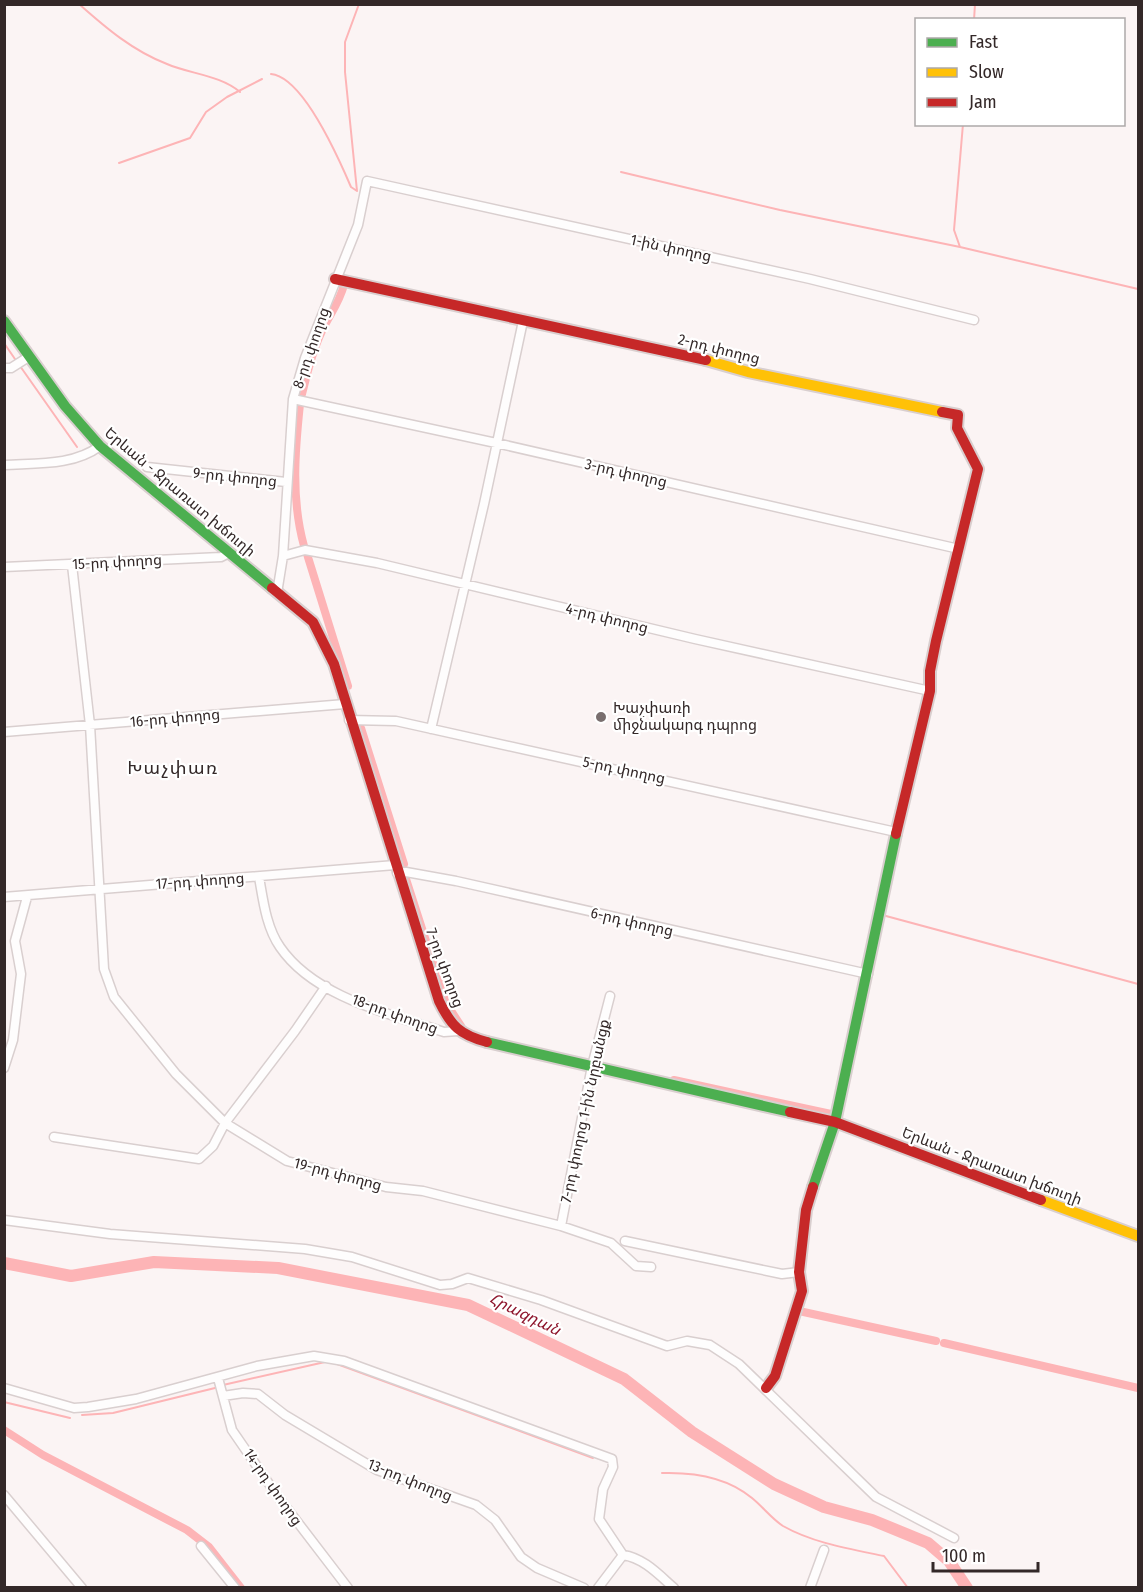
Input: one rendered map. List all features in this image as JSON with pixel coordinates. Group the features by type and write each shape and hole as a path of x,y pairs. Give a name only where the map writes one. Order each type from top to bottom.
{"street":[{"name":"8-րդ փողոց","path":"277,593 283,556 293,399 305,358 358,225 367,181"},
{"name":"1-ին փողոց","path":"367,181 810,279 974,320"},
{"name":"2-րդ փողոց","path":"335,279 958,415 957,428 978,469 959,549"},
{"name":"Երևան - Ջրառատ խճուղի","path":"4,321 65,406 100,446 277,593"},
{"path":"431,729 524,321"},
{"path":"8,368 30,356"},
{"name":"3-րդ փողոց","path":"293,399 959,549"},
{"path":"4,465 73,460 88,455 100,446"},
{"name":"9-րդ փողոց","path":"147,467 286,482"},
{"path":"766,1388 775,1376 802,1291 799,1272 806,1210 835,1122 868,974 896,832 930,691 930,671 936,641 959,549"},
{"name":"4-րդ փողոց","path":"283,556 305,550 328,553 930,691"},
{"name":"15-րդ փողոց","path":"4,567 221,557 230,553"},
{"name":"19-րդ փողոց","path":"72,565 90,724 104,969 114,997 176,1074 225,1122 287,1161 386,1187 423,1191 561,1226 611,1243 636,1266 651,1268"},
{"name":"7-րդ փողոց","path":"277,593 313,622 334,664 349,720 432,986 446,1019 467,1037 835,1122"},
{"name":"16-րդ փողոց","path":"4,732 345,704"},
{"name":"5-րդ փողոց","path":"349,720 396,721 896,832"},
{"name":"17-րդ փողոց","path":"4,897 27,897 99,888 396,869"},
{"name":"6-րդ փողոց","path":"396,869 868,974"},
{"name":"18-րդ փողոց","path":"259,877 266,912 280,947 306,975 359,1004 444,1032 458,1030"},
{"path":"4,1068 13,1040 21,974 15,942 27,897"},
{"path":"54,1137 199,1159 213,1146 225,1122 295,1031 326,986"},
{"name":"7-րդ փողոց 1-ին նրբանցք","path":"561,1226 592,1066 610,996"},
{"name":"Երևան - Ջրառատ խճուղի","path":"835,1122 1138,1236"},
{"path":"4,1220 110,1234 305,1249 352,1257 440,1285 452,1284 468,1278 540,1300 668,1346 687,1341 710,1345 739,1364 766,1388 876,1497 954,1538"},
{"path":"625,1240 782,1274 799,1272"},
{"path":"4,1388 74,1408 136,1399 257,1366 314,1356 344,1361 612,1459 614,1467 603,1490 599,1519 623,1555"},
{"name":"14-րդ փողոց","path":"218,1378 232,1430 276,1494 348,1587"},
{"name":"13-րդ փողոց","path":"223,1396 243,1393 258,1394 285,1415 377,1470 476,1505 495,1520 521,1557 563,1584 584,1587"},
{"path":"4,1495 82,1587"},
{"path":"201,1546 235,1587"},
{"path":"810,1587 824,1550"},
{"path":"598,1587 623,1555"},
{"path":"623,1555 633,1556 674,1587"}],"waterway":[{"path":"79,4 143,53 176,67 223,82 240,92"},
{"path":"357,191 345,72 345,42 359,4"},
{"path":"974,18 975,4"},
{"path":"271,74 283,79 307,104 329,140 351,187 357,191"},
{"path":"119,163 190,138 206,112 227,97 262,79"},
{"path":"960,247 954,230 963,126"},
{"path":"621,172 780,210 960,247 1138,289"},
{"path":"302,394 318,340 344,285"},
{"path":"4,343 17,362"},
{"path":"20,366 77,447"},
{"path":"300,404 296,493 304,546"},
{"path":"307,554 348,686"},
{"path":"361,728 404,864"},
{"path":"406,879 446,1003 461,1026"},
{"path":"886,916 1138,984"},
{"path":"674,1080 831,1114"},
{"path":"942,1168 1111,1231"},
{"name":"Հրազդան","path":"4,1263 71,1276 154,1262 278,1268 468,1305 624,1379 692,1432 774,1484 824,1507 872,1520 928,1543 949,1561 967,1588"},
{"path":"799,1311 936,1341"},
{"path":"944,1343 1138,1388"},
{"path":"223,1385 325,1362"},
{"path":"337,1364 593,1458"},
{"path":"82,1415 113,1413 215,1388"},
{"path":"4,1402 70,1418"},
{"path":"4,1430 43,1455 187,1530 209,1547 241,1588"},
{"path":"662,1473 710,1477 732,1485 756,1501 783,1526 795,1532 832,1545 884,1556 908,1588"},
{"path":"4,1585 7,1588"}],"traffic: fast":[{"path":"4,321 65,406 100,446 272,588"},
{"path":"813,1187 835,1122 896,834"},
{"path":"487,1042 790,1112"}],"traffic: slow":[{"path":"706,360 748,372 942,412"},
{"path":"1041,1200 1138,1236"}],"traffic: jam":[{"path":"335,279 706,360"},
{"path":"896,834 930,691 930,671 936,641 978,469 957,428 958,415 942,412"},
{"path":"272,588 313,622 334,664 439,1001 457,1028 463,1033 487,1042"},
{"path":"790,1112 835,1122 1041,1200"},
{"path":"766,1388 775,1376 802,1291 799,1272 806,1210 813,1187"}],"place":[{"name":"Խաչփառի միջնակարգ դպրոց","path":"601,717"}],"district":[{"name":"Խաչփառ","path":"173,768"}]}
